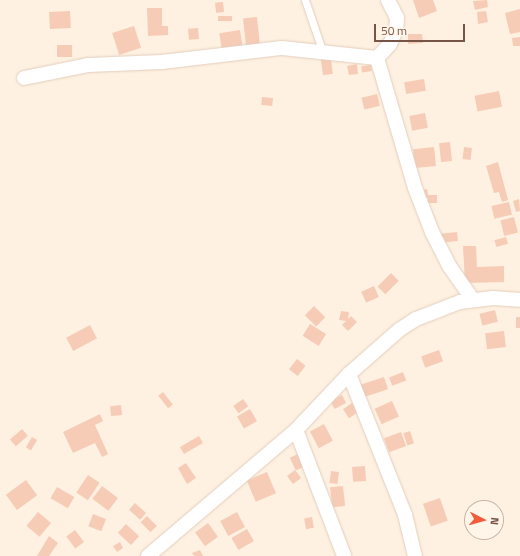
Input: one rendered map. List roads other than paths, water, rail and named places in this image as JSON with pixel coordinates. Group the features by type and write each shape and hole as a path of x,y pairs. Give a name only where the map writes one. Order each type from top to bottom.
{"street":[{"path":"377,58 390,44 396,30 397,18 388,0"},
{"path":"24,78 88,65 162,62 282,48 322,50 377,58"},
{"path":"377,58 415,188 432,232 450,267 472,299"},
{"path":"148,556 296,430 349,374 416,319 472,299 520,300"},
{"path":"349,374 405,515 415,556"},
{"path":"296,430 344,556"}],"lane":[{"path":"305,0 322,50"}]}
